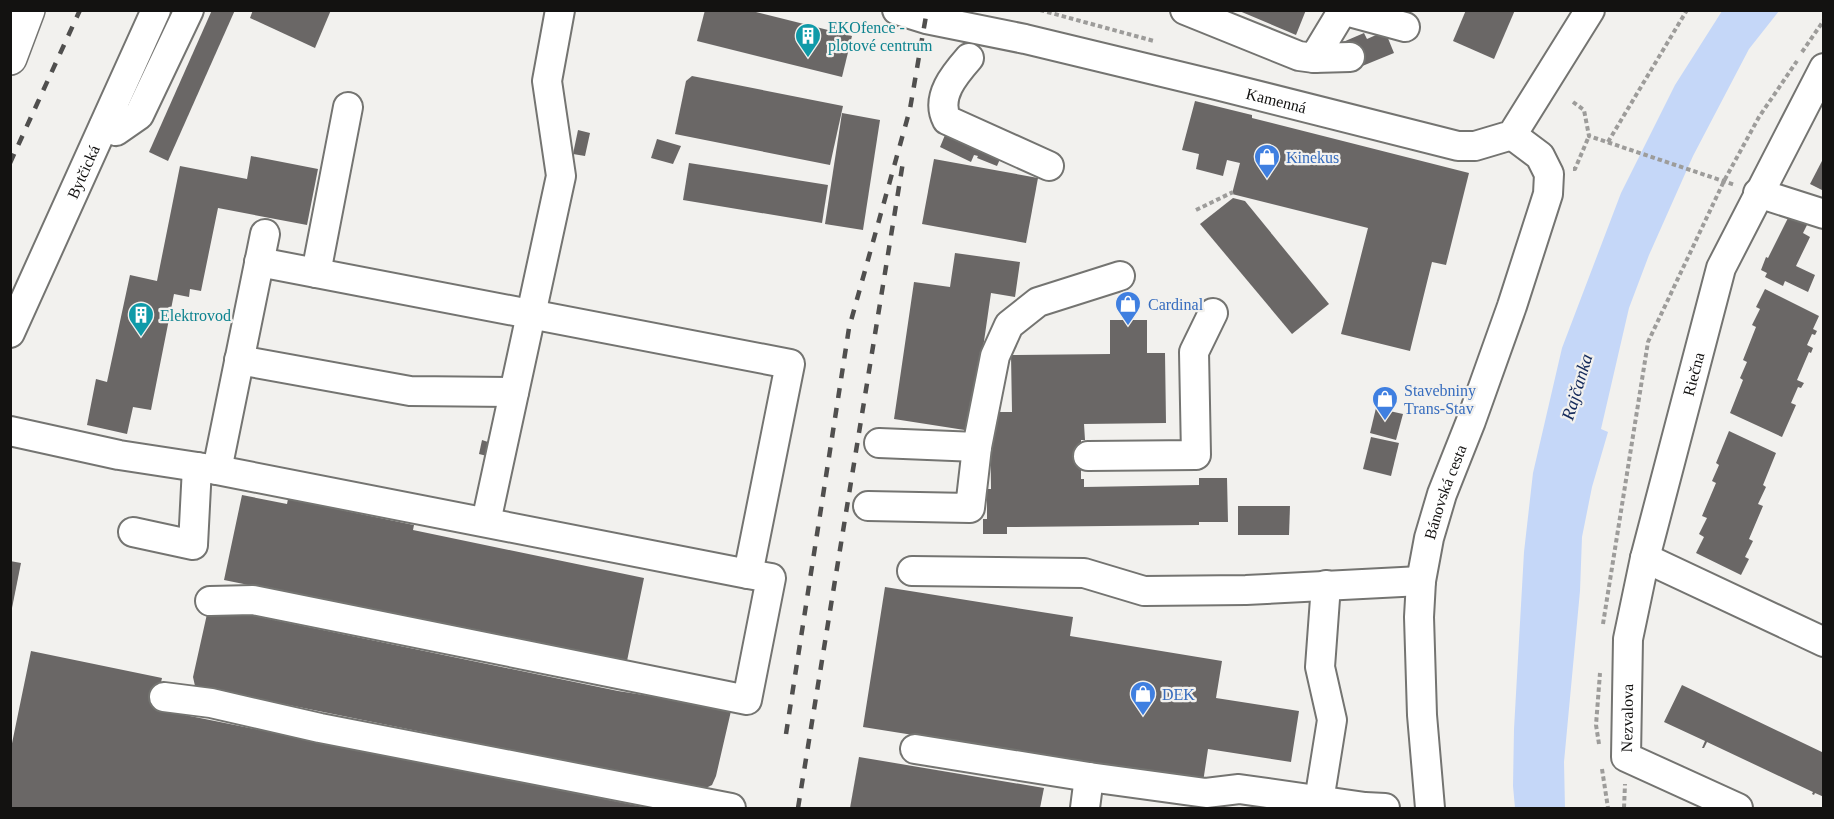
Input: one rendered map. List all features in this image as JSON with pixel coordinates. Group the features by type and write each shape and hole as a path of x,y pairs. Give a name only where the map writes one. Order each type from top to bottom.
{"main road":[{"path":"10,58 28,10"}],"street":[{"name":"Bytčická","path":"10,333 156,10"},
{"path":"104,126 116,131 139,115 189,10"},
{"path":"486,522 561,176 547,81 560,10"},
{"name":"Kamenná","path":"897,10 926,19 984,20 1216,85 1458,147 1475,146 1512,135"},
{"path":"1185,10 1299,56 1350,57"},
{"path":"1512,135 1590,10"},
{"path":"1314,58 1343,11 1406,27"},
{"path":"969,58 954,76 944,99 943,111 947,120 1049,166"},
{"name":"Riečna","path":"1645,558 1721,268 1824,68"},
{"path":"316,273 348,107"},
{"name":"Bánovská cesta","path":"1430,808 1422,715 1419,617 1421,582 1429,538 1442,494 1475,411 1548,194 1549,174 1540,156 1512,135"},
{"path":"1758,193 1824,214"},
{"path":"133,532 193,545 207,468 239,360 265,234"},
{"path":"259,262 790,364 748,574"},
{"path":"868,506 970,508 977,447 995,356 1009,325 1038,302 1120,276"},
{"path":"1088,456 1196,455 1194,352 1213,313"},
{"path":"239,360 410,391 514,392"},
{"path":"10,431 119,455 207,468 771,578 747,700 253,600 210,600"},
{"path":"879,443 977,447"},
{"path":"1645,558 1824,642"},
{"name":"Nezvalova","path":"1645,558 1628,639 1626,757 1738,808"},
{"path":"912,571 1084,573 1144,591 1246,590 1421,582"},
{"path":"1319,801 1332,720 1320,667 1326,585"},
{"path":"164,698 211,703 320,728 731,808"},
{"path":"915,749 1206,793 1239,789 1385,808"},
{"path":"1085,808 1089,777"}],"path":[{"path":"1608,142 1687,10"},
{"path":"1589,136 1724,182 1759,117 1824,20"},
{"path":"1573,102 1584,110 1589,136 1575,169"},
{"path":"1196,210 1233,192"}],"water":[{"name":"Rajčanka","path":"1722,11 1779,11 1749,49 1693,156 1649,255 1629,308 1601,429 1608,432 1592,487 1582,537 1580,591 1564,762 1565,808 1515,808 1514,729 1524,552 1533,473 1562,348 1621,193 1675,85"}],"building":[{"path":"212,10 235,10 168,161 149,152"},
{"path":"253,10 331,10 315,48 250,18"},
{"name":"EKOfence - plotové centrum","path":"705,10 748,10 852,36 842,77 697,41"},
{"path":"1237,10 1306,10 1296,35"},
{"path":"1466,10 1515,10 1494,59 1453,41"},
{"path":"1385,31 1394,53 1355,69 1343,42 1364,33 1367,39"},
{"path":"692,76 843,106 830,165 675,134 686,81"},
{"path":"1195,101 1252,115 1252,118 1469,173 1446,265 1432,262 1410,351 1341,334 1368,228 1232,194 1240,163 1227,160 1223,176 1196,169 1199,154 1182,150"},
{"path":"842,113 880,120 863,230 825,224"},
{"path":"972,120 1000,159 997,166 974,155 971,162 940,147 945,135 962,143"},
{"path":"578,130 590,133 585,156 573,154"},
{"path":"657,139 681,146 673,164 651,158"},
{"name":"Elektrovod","path":"251,156 318,169 307,225 218,208 201,291 190,289 189,297 174,294 151,410 133,407 127,434 87,425 96,379 107,382 130,275 157,281 180,166 247,179"},
{"path":"1824,157 1824,191 1810,184"},
{"path":"934,159 1038,178 1026,243 922,224"},
{"path":"689,163 828,185 822,223 683,200"},
{"path":"1233,198 1245,201 1329,304 1292,334 1200,224"},
{"path":"1794,206 1812,215 1803,233 1810,237 1796,266 1815,275 1808,292 1785,281 1783,286 1765,277 1767,273 1761,270"},
{"path":"955,253 1020,262 1015,297 991,293 971,431 894,419 914,282 950,287"},
{"path":"1765,289 1819,316 1813,329 1817,331 1815,335 1812,334 1807,345 1813,348 1797,380 1804,383 1801,388 1798,387 1791,403 1796,405 1782,437 1730,413 1743,380 1740,378 1747,362 1743,360 1756,327 1752,325 1760,309 1756,307"},
{"path":"1110,320 1147,320 1147,353 1165,353 1166,423 1084,424 1085,440 1081,440 1081,479 1084,479 1084,487 1199,485 1199,478 1227,478 1228,522 1199,522 1199,525 1007,527 1007,534 983,534 983,519 987,519 987,489 991,489 990,412 1012,412 1011,355 1110,354"},
{"path":"1376,408 1403,414 1396,440 1370,433"},
{"path":"1729,431 1776,453 1763,485 1766,487 1758,504 1763,506 1749,539 1753,541 1745,557 1749,559 1741,575 1696,553 1704,537 1699,534 1707,518 1702,516 1716,483 1712,481 1719,465 1716,463"},
{"path":"1371,437 1399,443 1391,476 1363,469"},
{"path":"482,440 491,443 487,456 479,454"},
{"path":"242,495 287,504 288,499 414,525 413,530 644,578 627,661 224,580"},
{"path":"1238,506 1290,506 1289,535 1238,535"},
{"path":"10,561 21,563 12,608 10,608"},
{"path":"885,587 1073,617 1070,636 1222,661 1216,698 1299,711 1291,762 1208,749 1202,789 1051,757 863,727"},
{"path":"211,607 618,691 731,711 716,776 712,785 704,789 195,686 193,677 207,614"},
{"path":"31,651 162,678 155,709 649,808 10,808 10,753"},
{"path":"1682,685 1824,753 1824,797 1815,793 1814,795 1813,792 1707,742 1702,748 1705,741 1664,722"},
{"path":"859,757 1044,788 1040,808 850,808"}],"railway":[{"path":"10,163 80,10"},
{"path":"786,734 849,328 910,109 927,10"},
{"path":"798,808 903,162"}],"place":[{"name":"EKOfence - plotové centrum","path":"808,59"},
{"name":"Kinekus","path":"1267,180"},
{"name":"Cardinal","path":"1128,327"},
{"name":"Elektrovod","path":"141,338"},
{"name":"Stavebniny Trans-Stav","path":"1385,422"},
{"name":"DEK","path":"1143,717"}]}
